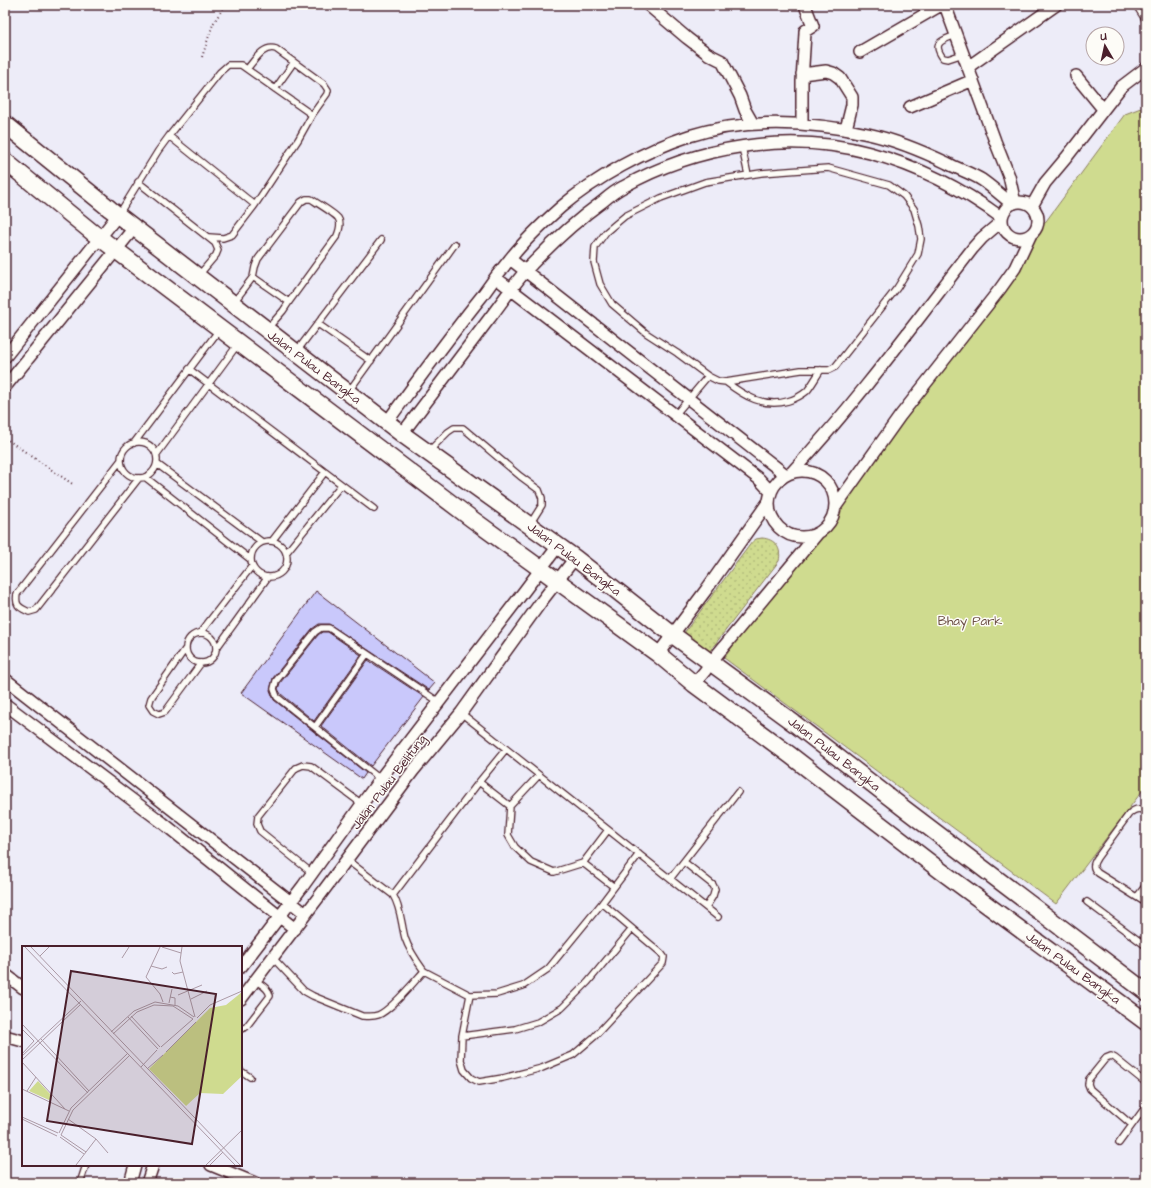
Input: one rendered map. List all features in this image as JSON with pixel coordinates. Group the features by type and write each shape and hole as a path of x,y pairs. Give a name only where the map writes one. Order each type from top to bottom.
{"main road":[{"name":"Jalan Pulau Bangka","path":"5,124 134,228 348,393 402,434 575,558 673,635 802,728 906,810 957,847 1146,992"},
{"name":"Jalan Pulau Bangka","path":"5,161 100,238 466,514 658,654 694,684 941,871 1146,1022"}],"street":[{"path":"648,5 693,43 708,54 722,61 740,96 744,110 753,124"},
{"path":"860,52 941,5"},
{"path":"945,5 1009,176 1013,203"},
{"path":"968,67 1056,5"},
{"path":"802,124 802,74 805,31 813,26 806,8"},
{"path":"1032,206 1045,183 1121,87 1146,68"},
{"path":"802,74 826,71 833,73 840,78 852,97 852,105 846,129"},
{"path":"1076,76 1103,109"},
{"path":"910,107 973,80"},
{"path":"387,422 463,319 510,259 538,228 562,206 591,185 622,166 653,150 689,136 727,127 753,124 802,124 846,129 897,142 931,156 980,179 1013,203"},
{"path":"402,434 525,272 563,234 595,207 622,188 657,171 715,151 750,145 789,143 832,146 869,153 902,164 944,182 980,202 1002,220 1006,231 1011,236 1022,238 1031,234"},
{"path":"658,654 770,497 776,483 807,455 864,387 973,248 1002,220 1006,208 1013,203 1022,202 1032,206 1038,218 1036,229 1031,234 1015,268 900,416 836,506 832,519 694,684"},
{"path":"5,357 118,215"},
{"path":"5,386 134,228"},
{"path":"510,259 688,399 788,473 804,470 823,477 834,493 836,506"},
{"path":"496,278 759,479 770,497 769,508 773,520 777,526 787,534 800,537 819,533"},
{"name":"Jalan Pulau Belitung","path":"242,965 291,902 380,779 440,703 558,546"},
{"name":"Jalan Pulau Belitung","path":"242,998 413,771 461,713 575,558"},
{"path":"5,679 306,914"},
{"path":"5,704 163,823 295,929"},
{"path":"5,974 22,987"},
{"path":"5,1036 21,1037"},
{"path":"130,1183 135,1166"},
{"path":"147,1183 153,1166"},
{"path":"213,1166 255,1183"}],"lane":[{"path":"1136,5 1146,21"},
{"path":"956,35 940,41 938,44 938,49 944,58 948,59 963,54"},
{"path":"208,236 223,238 232,235 255,205 298,140 312,115 327,94 328,90 324,84 276,48 269,47 263,50 247,69"},
{"path":"275,89 294,62"},
{"path":"118,215 169,136 220,72 228,66 234,64 241,65 312,115"},
{"path":"169,136 255,205"},
{"path":"742,147 748,175"},
{"path":"828,168 889,185 904,196 914,209 921,239 918,254 897,288 835,368 829,370 801,370 726,382 718,381 708,376 677,353 646,333 612,304 600,284 594,262 595,247 606,232 624,216 661,198 705,182 748,175 828,168"},
{"path":"138,182 215,242 218,250 216,255 197,277"},
{"path":"232,304 253,277 258,259 302,202 306,199 311,199 338,217 340,222 337,236 283,311 266,330"},
{"path":"296,353 381,240"},
{"path":"348,393 455,244"},
{"path":"253,277 289,302"},
{"path":"318,324 371,361"},
{"path":"134,443 220,328"},
{"path":"157,454 239,342"},
{"path":"190,369 374,510"},
{"path":"726,382 741,394 756,401 781,403 797,398 807,390 821,370"},
{"path":"675,415 708,376"},
{"path":"427,452 448,432 454,428 463,428 538,490 542,498 542,505 530,526"},
{"path":"138,442 148,444 157,454 156,468 145,477 139,478 132,476 126,472 122,466 122,453 126,447 134,443 138,442"},
{"path":"121,460 17,594 16,601 19,607 29,612 36,610 139,478"},
{"path":"157,464 262,542"},
{"path":"272,541 324,472"},
{"path":"145,477 250,559"},
{"path":"286,553 341,485"},
{"path":"262,542 277,542 283,547 286,553 287,560 285,567 281,573 275,576 261,576 255,572 252,566 250,559 252,552 256,546 262,542"},
{"path":"200,633 252,566"},
{"path":"216,649 268,577"},
{"path":"380,779 277,697 274,689 276,681 315,632 321,628 329,628 440,703"},
{"path":"186,648 190,658 195,662 201,663 212,659 215,654 216,643 208,634 200,633 191,637 186,648 151,698 149,705 153,711 159,714 165,712 201,663"},
{"path":"315,728 367,654"},
{"path":"461,713 718,917"},
{"path":"393,895 478,782 506,748"},
{"path":"312,873 260,831 257,824 258,816 296,768 303,765 311,766 362,804"},
{"path":"538,775 510,806 508,835 515,847 531,862 554,872 583,864 608,830"},
{"path":"478,782 510,806"},
{"path":"670,879 738,792"},
{"path":"1146,812 1142,809 1133,810 1093,864 1094,869 1098,873 1146,903"},
{"path":"346,860 393,895 397,902 405,937 411,953 424,971 470,995 497,994 523,986 548,969 602,903 639,854"},
{"path":"684,862 713,885 715,889 714,896 706,907"},
{"path":"583,864 614,887"},
{"path":"1137,897 1146,885"},
{"path":"1087,902 1146,946"},
{"path":"470,995 462,1036 461,1060 464,1070 471,1078 479,1082 503,1078 542,1068 573,1055 594,1037 663,963 664,957 661,952 602,903"},
{"path":"462,1036 515,1029 538,1022 562,1008 588,982 632,929"},
{"path":"273,958 304,991 362,1016 371,1017 379,1015 388,1009 424,971"},
{"path":"242,1029 246,1027 270,996 270,992 255,980"},
{"path":"1132,1125 1090,1089 1088,1084 1089,1079 1106,1058 1111,1056 1146,1083"},
{"path":"242,1072 250,1077"},
{"path":"1119,1143 1146,1106"},
{"path":"80,1183 86,1166"}],"path":[{"path":"202,58 213,24 226,5"},
{"path":"5,438 74,485"}],"green space":[{"name":"Bhay Park","path":"1146,106 1146,786 1056,904 724,658 1125,114"},
{"path":"762,538 774,542 778,548 780,556 779,561 709,652 684,633 752,542 756,539"}],"building":[{"path":"316,591 435,683 429,690 329,624 319,624 312,629 273,678 270,690 274,700 366,773 362,779 241,693"},
{"path":"322,632 328,632 361,655 314,721 281,694 278,689 280,683"},
{"path":"368,660 424,697 371,766 321,726"}]}
